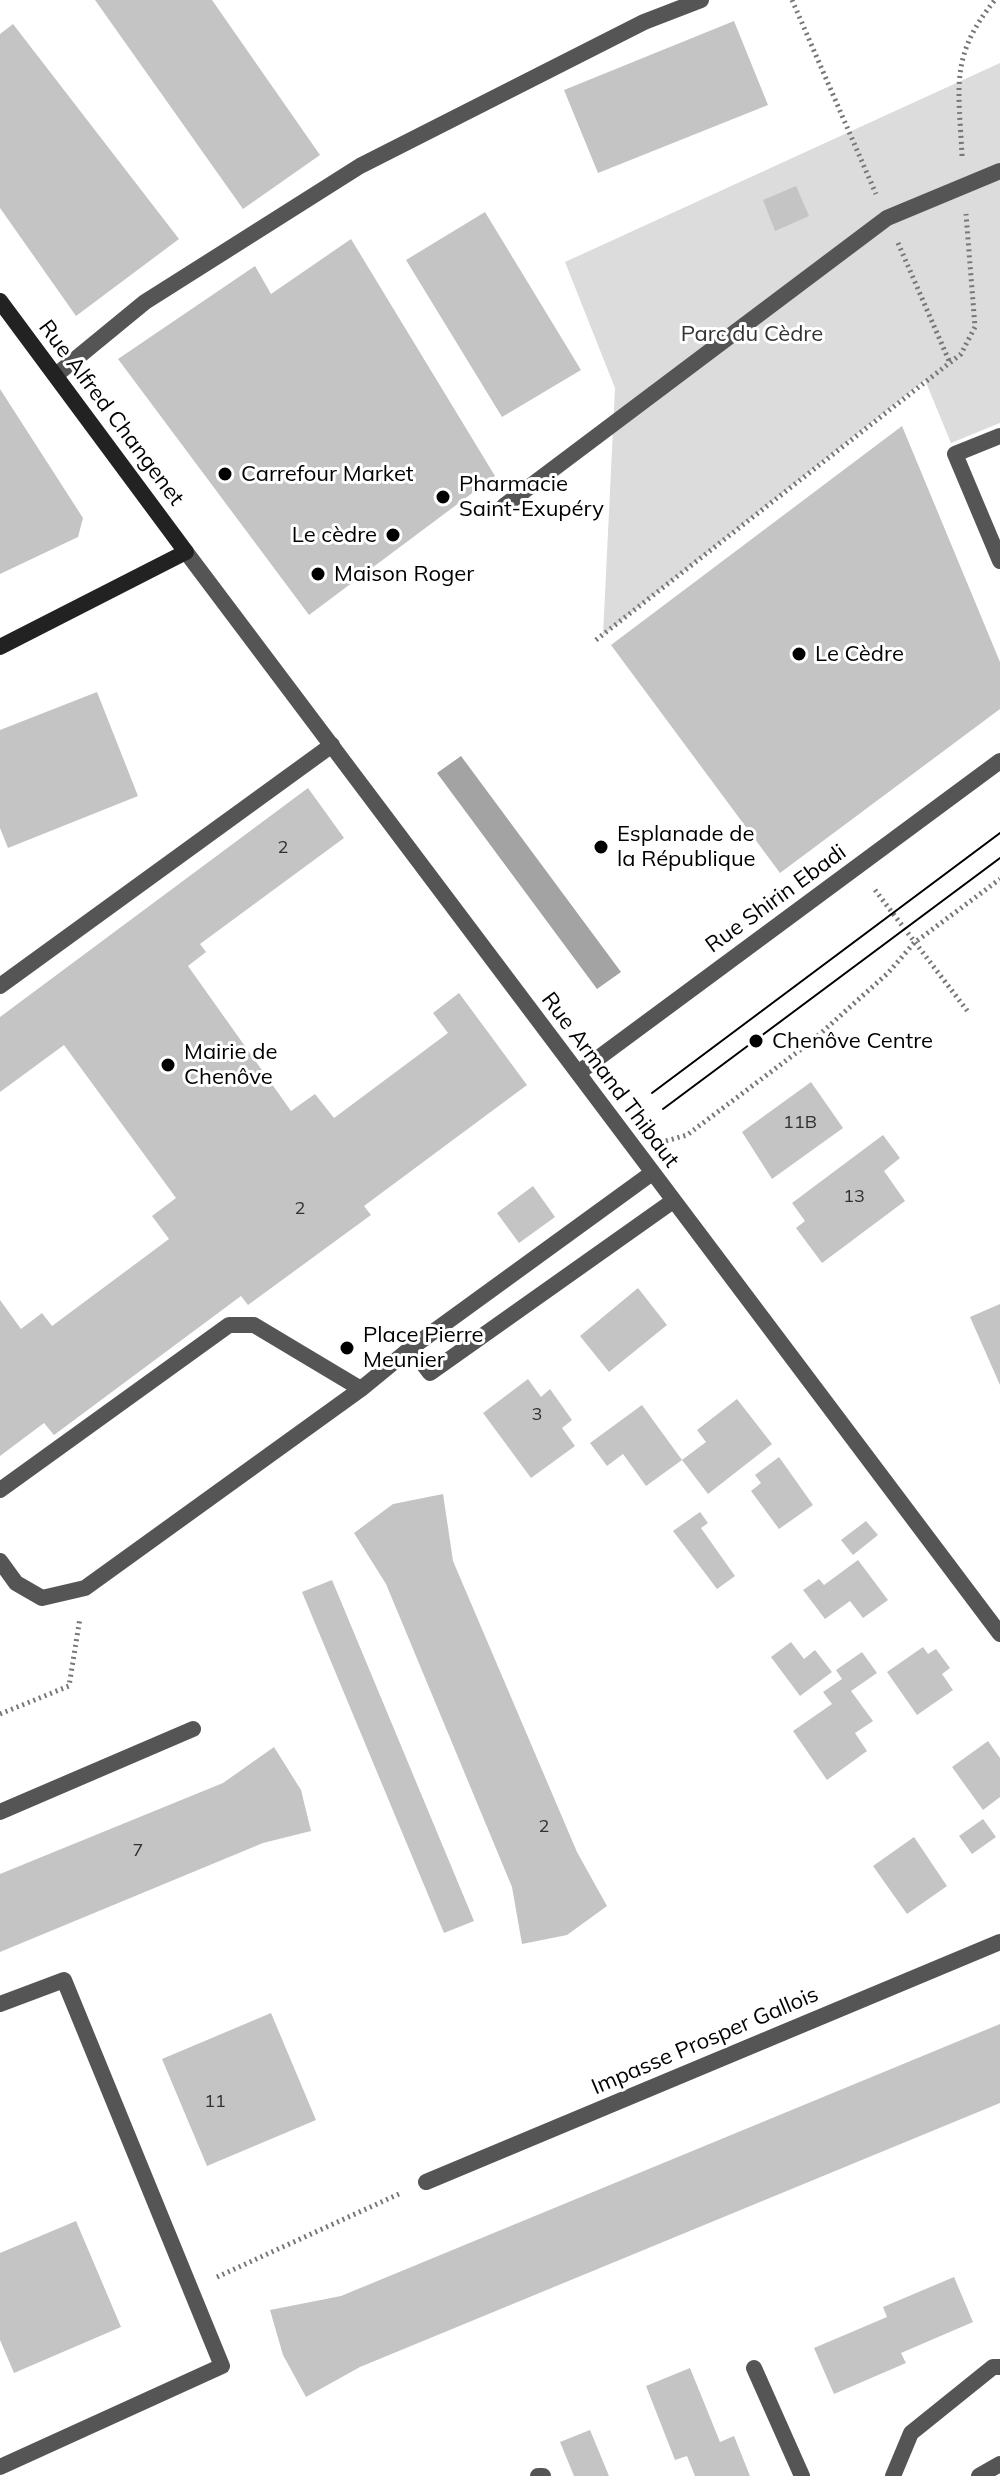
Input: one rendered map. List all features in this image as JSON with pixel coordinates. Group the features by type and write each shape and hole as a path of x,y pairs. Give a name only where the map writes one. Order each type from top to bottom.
{"street":[{"path":"56,375 145,302 360,166 644,22 701,0"},
{"path":"504,506 887,218 1000,171"},
{"name":"Rue Alfred Changenet","path":"0,301 186,552"},
{"path":"1000,436 955,454 1000,561"},
{"path":"0,647 186,552"},
{"name":"Rue Armand Thibaut","path":"186,552 1000,1634"},
{"path":"0,986 332,745"},
{"name":"Rue Shirin Ebadi","path":"578,1073 1000,761"},
{"path":"0,1561 16,1583 42,1598 85,1588 361,1389 411,1348 652,1173"},
{"path":"411,1348 430,1373 673,1201"},
{"path":"0,1490 229,1325 254,1325 361,1389"},
{"path":"0,1812 193,1729"},
{"name":"Impasse Prosper Gallois","path":"426,2182 1000,1942"},
{"path":"0,2004 64,1980 222,2366 0,2467"},
{"path":"893,2476 911,2433 993,2367 1000,2367"},
{"path":"754,2368 802,2476"},
{"path":"979,2476 1000,2464"}],"path":[{"path":"792,0 950,363"},
{"path":"596,640 942,370"},
{"path":"858,866 969,1013"},
{"path":"635,1149 687,1135 812,1041 888,973 914,943 1000,879"},
{"path":"0,1714 69,1686 85,1588"},
{"path":"191,2289 426,2182"}],"green space":[{"name":"Parc du Cèdre","path":"1000,63 1000,423 951,443 925,380 603,635 615,388 565,262"}],"shaded area":[{"path":"461,756 621,972 597,989 437,773"}],"building":[{"path":"95,0 212,0 320,155 243,209"},
{"path":"734,21 768,105 598,173 564,90"},
{"path":"13,24 179,239 76,316 0,208 0,34"},
{"path":"796,186 809,216 775,231 763,200"},
{"path":"485,212 581,370 502,417 406,260"},
{"path":"351,239 495,476 309,615 118,359 255,266 271,294"},
{"path":"0,389 83,518 78,537 0,574"},
{"name":"Le Cèdre","path":"902,426 1000,662 1000,709 780,873 611,645"},
{"path":"97,692 138,796 8,848 0,828 0,730"},
{"name":"Mairie de Chenôve","path":"308,788 344,838 200,944 206,952 188,966 291,1111 315,1094 334,1118 448,1033 433,1013 459,993 527,1085 364,1206 371,1215 248,1305 241,1296 54,1435 44,1423 0,1456 0,1300 21,1329 42,1313 52,1326 169,1239 152,1216 176,1198 64,1045 0,1092 0,1017"},
{"path":"811,1082 843,1128 772,1179 742,1132"},
{"path":"883,1135 900,1158 884,1171 905,1201 822,1263 796,1228 805,1221 792,1203"},
{"path":"533,1186 555,1217 519,1243 497,1213"},
{"path":"638,1288 667,1325 609,1372 580,1336"},
{"path":"1000,1304 1000,1385 970,1317"},
{"path":"528,1379 541,1397 550,1389 572,1420 562,1428 575,1446 531,1478 483,1413"},
{"path":"737,1399 772,1444 708,1494 682,1460 706,1442 697,1430"},
{"path":"642,1405 682,1460 646,1486 623,1454 607,1466 590,1443"},
{"path":"779,1457 813,1505 779,1529 751,1491 761,1483 755,1475"},
{"path":"443,1494 453,1561 577,1852 607,1906 567,1935 522,1944 512,1887 386,1584 354,1533 393,1504"},
{"path":"700,1512 708,1523 701,1528 735,1576 717,1589 673,1531"},
{"path":"866,1521 878,1535 853,1555 841,1540"},
{"path":"858,1560 888,1600 863,1618 850,1601 825,1619 803,1590 819,1579 824,1585"},
{"path":"332,1580 474,1921 444,1933 302,1592"},
{"path":"791,1642 804,1659 815,1650 832,1672 800,1696 771,1657"},
{"path":"923,1647 928,1654 936,1649 950,1668 942,1674 953,1690 917,1715 887,1672"},
{"path":"862,1652 877,1673 851,1691 873,1721 855,1733 867,1751 827,1780 793,1731 832,1704 823,1692 842,1679 836,1670"},
{"path":"988,1741 1000,1758 1000,1797 983,1810 952,1767"},
{"path":"274,1747 301,1790 311,1831 263,1843 0,1952 0,1874 223,1783"},
{"path":"983,1819 996,1837 972,1854 959,1836"},
{"path":"914,1837 947,1886 907,1914 873,1866"},
{"path":"271,2013 316,2120 207,2166 162,2059"},
{"path":"1000,2024 1000,2103 360,2367 306,2397 283,2355 270,2310 341,2296"},
{"path":"76,2221 121,2327 14,2373 0,2340 0,2253"},
{"path":"954,2277 973,2322 901,2353 906,2363 834,2394 814,2348 887,2317 883,2307"},
{"path":"690,2368 720,2442 734,2436 750,2476 695,2476 687,2456 675,2460 646,2386"},
{"path":"590,2430 609,2476 574,2476 560,2442"}],"tram line":[{"path":"652,1093 1000,833"},
{"path":"663,1109 1000,858"}],"place":[{"name":"Carrefour Market","path":"225,474"},
{"name":"Pharmacie Saint-Exupéry","path":"443,497"},
{"name":"Le cèdre","path":"393,535"},
{"name":"Maison Roger","path":"318,574"},
{"name":"Le Cèdre","path":"799,654"},
{"name":"Esplanade de la République","path":"601,847"},
{"name":"Chenôve Centre","path":"756,1041"},
{"name":"Mairie de Chenôve","path":"168,1065"},
{"name":"Place Pierre Meunier","path":"347,1348"}]}
